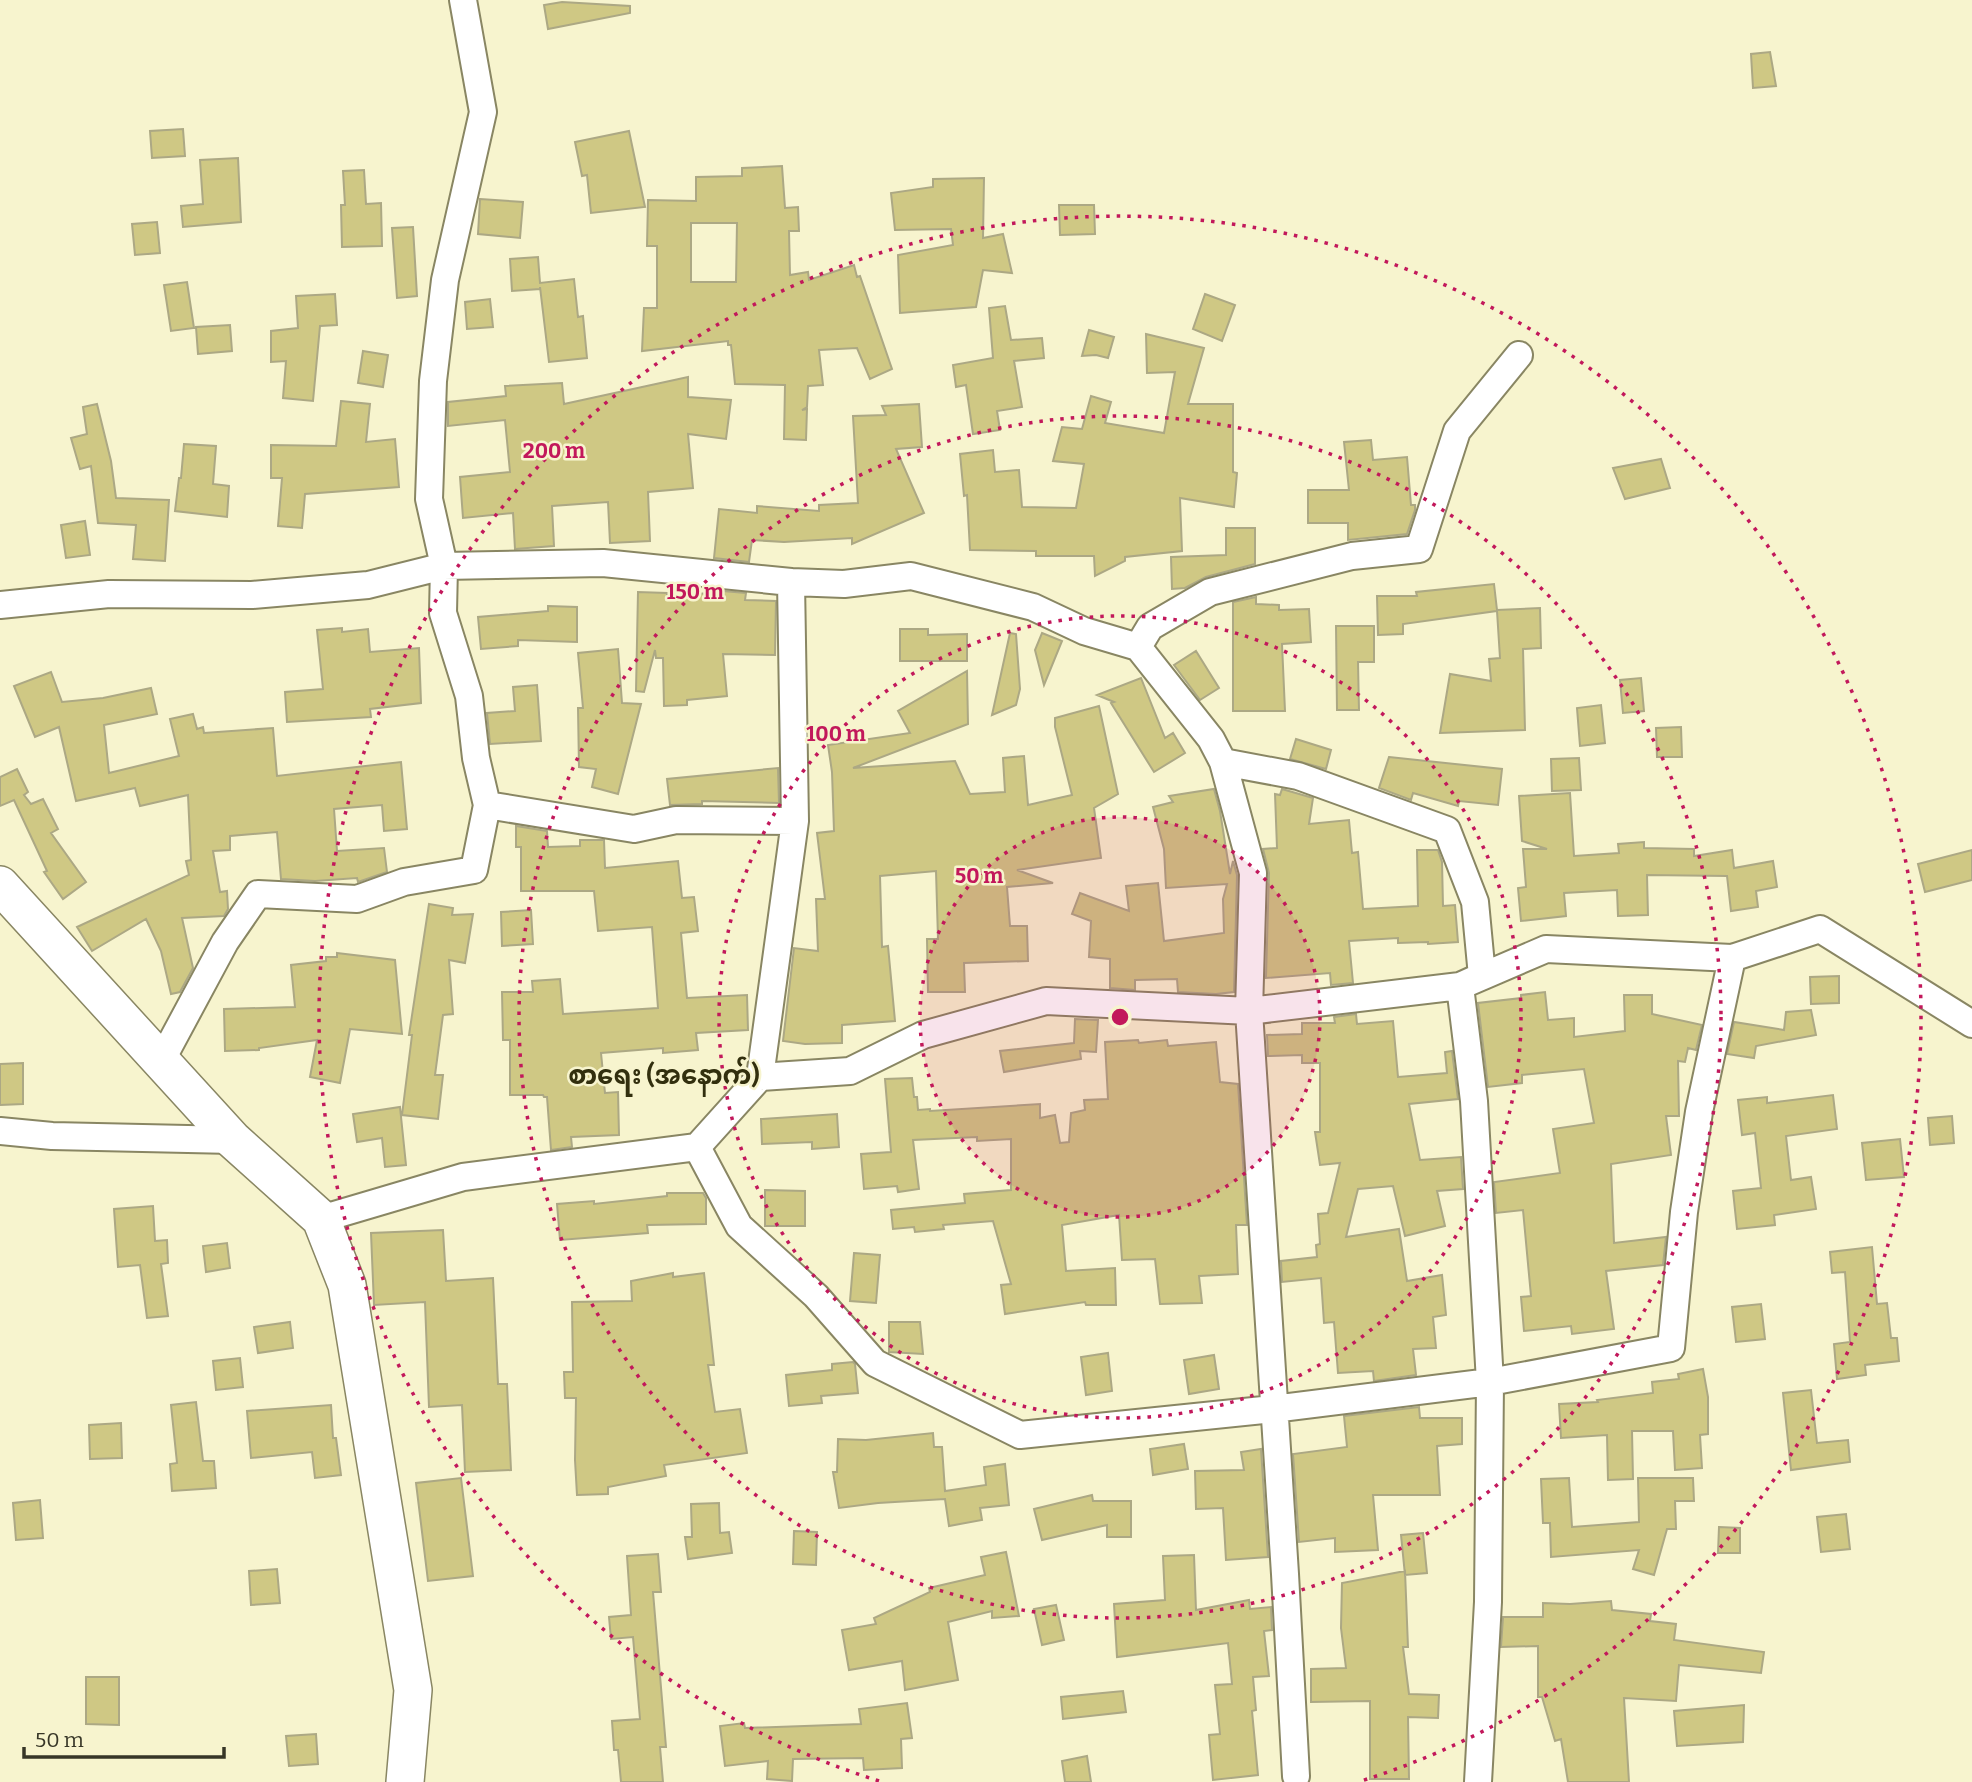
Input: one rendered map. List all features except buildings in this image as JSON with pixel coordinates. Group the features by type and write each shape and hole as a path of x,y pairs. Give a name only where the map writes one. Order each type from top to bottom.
{"street":[{"path":"160,1063 225,942 258,894 357,899 404,882 474,870 487,805 476,758 469,696 443,613 444,566 429,499 433,381 445,280 483,112 463,0"},
{"path":"1138,647 1150,627 1210,592 1352,556 1419,549 1457,432 1519,355"},
{"path":"0,605 109,594 252,595 368,585 444,566 603,563 791,582 844,584 911,576 1033,607 1084,631 1138,647 1211,738 1223,762 1253,873 1249,1012 1296,1776"},
{"path":"321,1219 463,1177 697,1147 760,1077 795,821 791,582"},
{"path":"1223,762 1298,776 1447,830 1475,902 1482,976 1460,986"},
{"path":"487,805 634,829 676,821 795,821"},
{"path":"0,885 233,1140 321,1219 347,1285 411,1676 413,1690 405,1782"},
{"path":"760,1077 850,1070 923,1035 1046,1001 1249,1012 1460,986 1546,949 1732,958 1820,929 1972,1024"},
{"path":"697,1147 739,1226 816,1296 875,1363 1020,1435 1273,1409 1490,1382 1671,1348 1684,1212 1699,1111 1732,958"},
{"path":"1460,986 1474,1101 1490,1382 1488,1602 1478,1782"},
{"path":"0,1131 52,1136 233,1140"}],"district":[{"name":"စာရေး (အနောက်)","path":"664,1075"}]}
